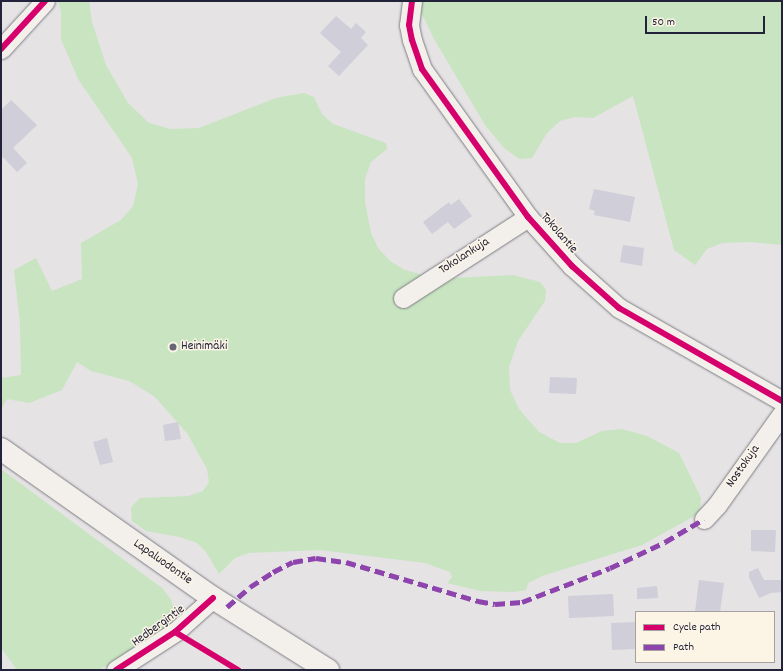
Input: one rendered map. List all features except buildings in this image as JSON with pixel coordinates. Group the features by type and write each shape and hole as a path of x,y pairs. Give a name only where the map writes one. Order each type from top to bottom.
{"main road":[{"name":"Lapaluodontie","path":"1,449 213,598 328,670"}],"street":[{"path":"1,49 45,1"},
{"name":"Tokolantie","path":"412,1 409,26 422,69 528,216 572,266 619,308 782,401"},
{"name":"Tokolankuja","path":"403,298 528,216"},
{"name":"Nostokuja","path":"704,519 717,505 782,414"},
{"name":"Hedbergintie","path":"116,670 175,632 213,598"}],"green space":[{"path":"58,1 89,1 92,22 106,65 128,103 149,123 170,129 199,128 276,98 304,93 314,97 322,114 333,124 386,143 387,149 371,162 365,179 365,202 371,233 378,248 390,261 405,270 426,276 395,296 395,306 403,307 449,278 513,275 540,282 546,290 545,301 518,341 509,367 510,390 519,409 539,432 560,443 576,443 602,431 622,429 647,436 679,453 701,498 700,513 642,545 542,576 528,583 526,590 514,592 481,591 447,583 452,577 450,572 425,563 320,550 249,553 235,558 219,574 206,552 197,543 180,537 146,531 132,521 131,507 140,498 188,496 203,491 209,482 207,469 187,433 154,396 129,381 91,371 77,362 62,390 29,403 7,399 1,410 1,378 21,375 20,324 14,270 36,258 52,291 82,279 81,243 121,220 133,206 138,184 132,158 78,79 61,39 61,12"},
{"path":"420,1 782,1 782,245 750,242 722,243 707,249 695,265 674,250 633,96 593,118 575,117 560,121 547,133 532,158 519,159 504,148 485,125 434,39 419,8"},
{"path":"1,469 162,588 170,598 177,617 150,645 98,670 17,670 1,648"}],"marked path":[{"path":"227,607 250,587 273,572 293,562 316,558 346,562 478,601 495,604 522,602 610,568 665,542 704,519"}],"cycle path":[{"path":"1,49 45,1"},
{"path":"412,1 409,25 412,40 422,69 528,217 572,266 619,308 782,401"},
{"path":"116,670 175,632 213,598"},
{"path":"175,632 238,670"}],"place":[{"name":"Heinimäki","path":"173,347"}]}
